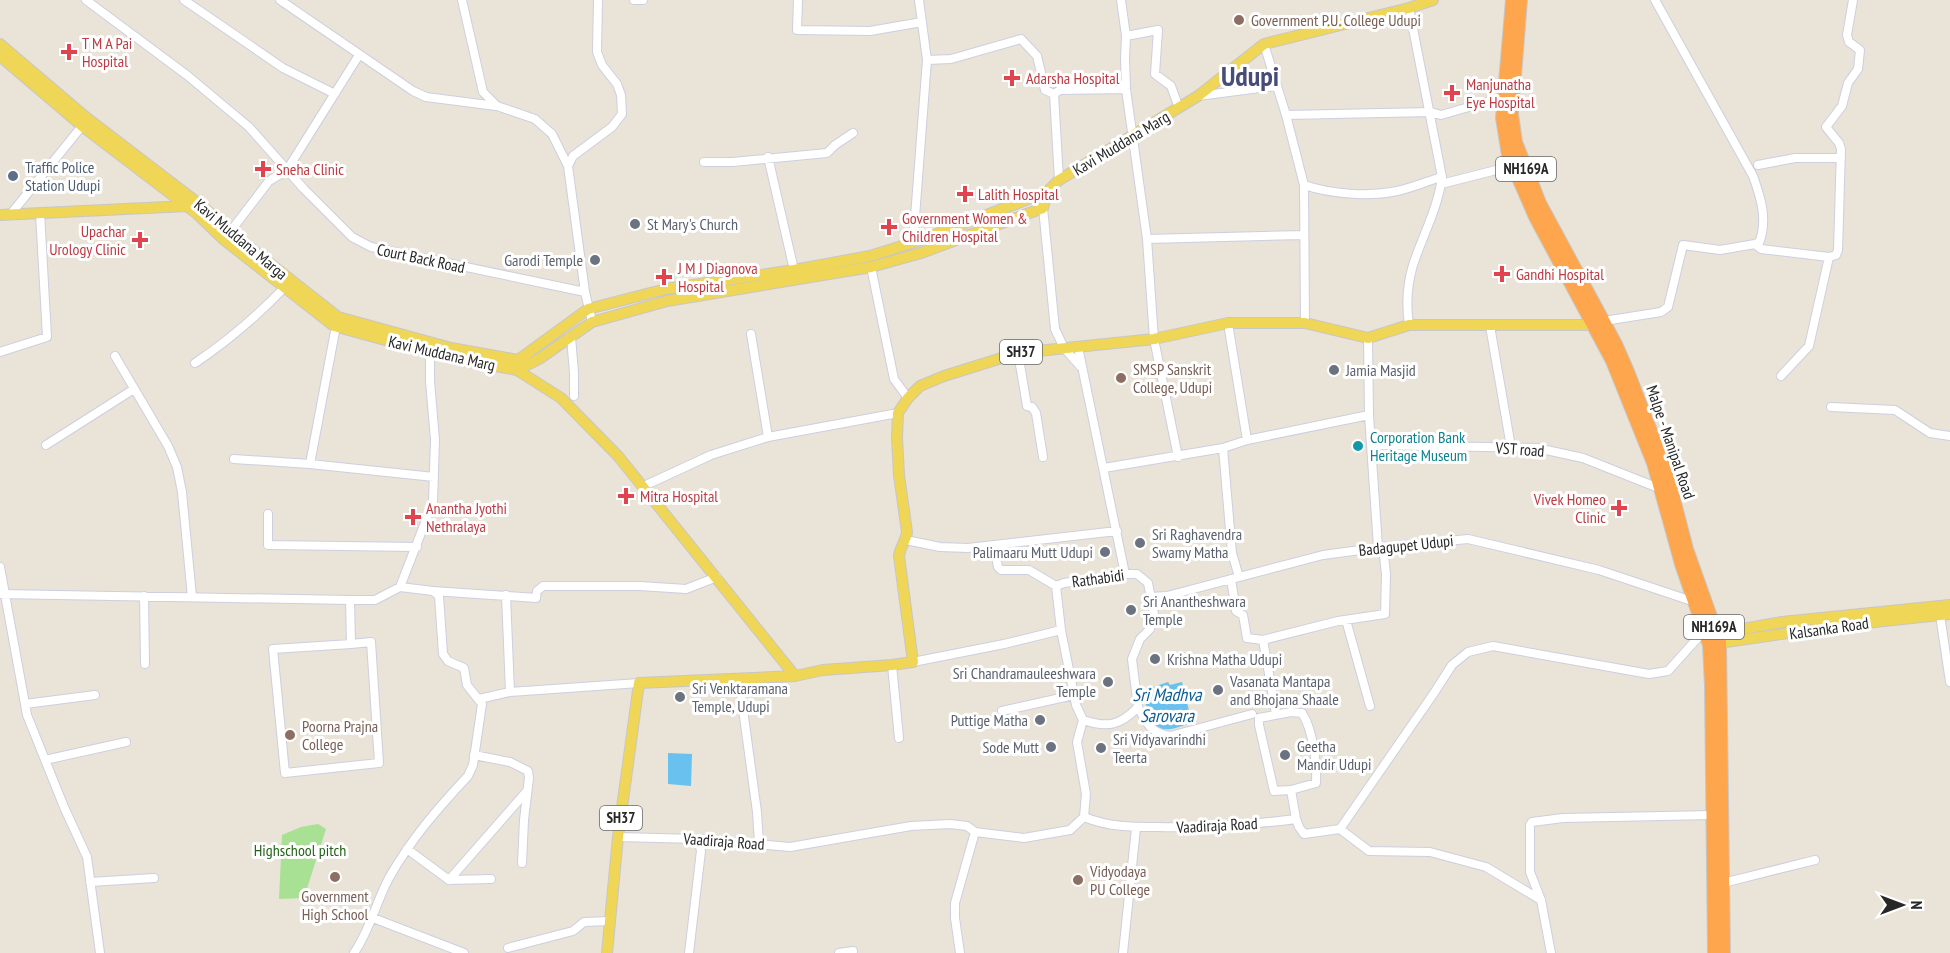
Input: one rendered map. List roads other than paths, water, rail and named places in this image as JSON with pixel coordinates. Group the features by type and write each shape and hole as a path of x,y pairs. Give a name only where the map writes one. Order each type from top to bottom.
{"highway":[{"name":"Malpe - Manipal Road","path":"1512,0 1508,96 1518,165 1540,203 1598,323 1661,489 1681,564 1711,637 1714,953"},
{"name":"Malpe - Manipal Road","path":"1508,96 1521,0"},
{"name":"Malpe - Manipal Road","path":"1598,323 1620,352 1667,472 1711,637 1723,883 1724,953"}],"main road":[{"path":"1198,96 1264,44 1433,0"},
{"name":"Kavi Muddana Marga","path":"0,44 87,118 202,206 230,232 338,317 518,365"},
{"name":"Kavi Muddana Marg","path":"0,56 82,126 187,206 223,239 284,288 336,326 458,360 518,365 538,359 592,322 667,301 871,267 921,253 1043,208"},
{"name":"Kavi Muddana Marg","path":"518,365 588,309 666,288 794,270 870,256 918,241 1047,192 1059,180 1198,96"},
{"path":"1043,208 1047,192"},
{"path":"5,215 202,206"},
{"name":"SH37","path":"898,413 908,398 920,386 928,382 1018,353 1154,339 1228,323 1305,323 1368,338"},
{"path":"1368,338 1408,325 1490,326 1598,323"},
{"path":"518,365 561,398 618,456 795,676"},
{"path":"639,682 739,680 795,676 823,670 913,662 899,556 907,532 899,475 898,413"},
{"path":"1711,637 1782,622 1950,605"},
{"name":"Kalsanka Road","path":"1711,637 1945,614"},
{"name":"SH37","path":"607,953 618,837 639,682"}],"street":[{"name":"Court Back Road","path":"86,0 188,76 249,127 352,237 371,247 585,292"},
{"path":"184,0 283,68 335,94"},
{"path":"280,0 413,91 426,97 496,106 535,119 552,134 568,166 585,292 592,322"},
{"path":"462,0 483,92 496,106"},
{"path":"568,166 573,156 612,127 622,114 621,95 617,84 602,65 597,52 598,0"},
{"path":"634,0 643,0"},
{"path":"798,0 797,30 870,31 922,22"},
{"path":"918,241 914,230 927,60 920,0"},
{"path":"1121,0 1126,36 1126,89 1147,239 1154,339 1178,457"},
{"path":"1598,323 1661,312 1668,307 1683,245 1720,250 1759,243 1761,236 1763,207 1753,176 1655,0"},
{"path":"1755,244 1761,249 1836,255 1841,158 1839,142 1826,127 1842,105 1848,83 1860,65 1860,50 1850,42 1847,35 1853,0"},
{"path":"1408,325 1406,303 1412,267 1439,197 1442,181 1431,112 1409,8"},
{"path":"1126,36 1158,30 1155,74 1171,86 1179,108"},
{"path":"927,60 951,59 1021,39 1037,56 1045,90 1054,94"},
{"path":"1264,44 1304,185 1305,323"},
{"path":"230,232 269,181 287,170 359,55"},
{"path":"1198,96 1276,86"},
{"path":"1054,94 1060,90 1126,89"},
{"path":"1054,94 1059,180"},
{"path":"1286,115 1431,112 1441,115 1508,96"},
{"path":"5,215 82,126"},
{"path":"704,162 733,162 827,153 853,133"},
{"path":"768,158 794,270"},
{"path":"1758,165 1794,158 1841,158"},
{"path":"1304,185 1323,191 1381,193 1518,165"},
{"path":"1043,208 1055,329 1064,348 1083,371"},
{"path":"0,352 47,337 40,213"},
{"path":"1147,239 1303,236"},
{"path":"1781,376 1809,346 1829,256"},
{"path":"871,267 894,379 908,398"},
{"path":"195,363 233,336 284,288"},
{"path":"1228,323 1247,440"},
{"path":"310,464 336,326"},
{"path":"1490,326 1511,447"},
{"path":"751,334 768,437"},
{"path":"571,337 574,396"},
{"path":"1223,448 1236,611 1243,615 1247,638 1264,644 1346,620 1385,614 1386,574 1380,547 1369,415 1368,338"},
{"path":"1078,347 1125,574"},
{"path":"400,587 434,502 435,440 429,381 430,352"},
{"path":"1018,353 1027,405 1032,407 1036,413 1043,458"},
{"path":"115,356 168,446 177,467 182,492 192,597"},
{"path":"46,445 134,389"},
{"path":"1831,407 1895,410 1930,433 1950,436"},
{"path":"644,486 711,455 768,437 898,413"},
{"path":"1104,468 1223,448 1247,440 1369,415"},
{"name":"VST road","path":"1372,446 1537,448 1582,458 1661,489"},
{"path":"234,459 435,477"},
{"path":"268,514 268,545 417,547"},
{"path":"906,540 940,547 994,546 1117,531"},
{"name":"Badagupet Udupi","path":"1151,597 1167,596 1323,555 1468,539 1599,570 1695,602"},
{"path":"994,546 998,567 1001,570 1029,570 1056,586"},
{"path":"0,567 2,594 27,715 87,857 100,953"},
{"name":"Rathabidi","path":"1083,720 1076,705 1061,630 1056,586 1137,574 1148,583 1151,597"},
{"path":"2,594 375,600 400,587 536,598 537,591 543,586 640,586 686,589 717,577"},
{"path":"354,953 388,880 433,813 468,776 474,755 482,710 479,699 467,685 464,668 448,661 443,654 441,605 439,596 433,591"},
{"path":"144,596 145,664"},
{"path":"506,596 510,692"},
{"path":"1151,597 1154,614 1150,629 1140,639 1132,659 1138,707 1149,725 1158,734 1170,736 1252,714"},
{"path":"350,600 351,644"},
{"path":"1945,614 1950,682"},
{"path":"1346,620 1370,706"},
{"path":"913,662 1061,630"},
{"path":"1340,830 1452,665 1468,652 1494,646 1649,674 1668,671 1711,637"},
{"path":"371,642 379,763 285,773 273,649 351,644 371,642"},
{"path":"1264,644 1276,714"},
{"path":"892,665 899,738"},
{"path":"739,680 759,843"},
{"path":"479,699 510,692 639,682"},
{"path":"25,704 95,695"},
{"path":"1002,711 1074,695"},
{"path":"1084,818 1086,794 1077,742 1083,720 1100,725 1112,724 1127,719 1138,707"},
{"path":"1302,713 1307,720 1317,766 1316,783 1291,790 1274,791 1258,725 1259,718 1276,714 1302,713"},
{"path":"45,760 126,742"},
{"path":"474,755 510,762 528,771 522,863"},
{"path":"1291,790 1296,819 1304,834 1340,830 1369,851 1430,852 1486,867 1541,900"},
{"path":"449,880 528,791"},
{"path":"1551,953 1541,900 1530,872 1530,825 1532,822 1563,818 1712,815"},
{"name":"Vaadiraja Road","path":"618,837 698,838 790,847 911,826 950,824 967,826 975,832 1024,838 1070,830 1084,818 1100,823 1136,828 1235,826 1296,819"},
{"path":"1123,953 1136,828"},
{"path":"960,953 955,918 956,903 975,832"},
{"path":"689,953 701,851 698,838"},
{"path":"407,849 449,880 491,879"},
{"path":"1723,883 1815,861"},
{"path":"90,882 154,878"},
{"path":"372,918 464,953"},
{"path":"508,948 573,931 584,922 610,921"},
{"path":"839,953 853,951"}],"water":[{"name":"Sri Madhva Sarovara","path":"1168,682 1170,685 1182,682 1192,723 1176,728 1160,729 1150,723 1144,695 1147,689"},
{"path":"668,753 692,754 691,786 668,784"}],"place":[{"name":"Government P.U. College Udupi","path":"1239,20"},
{"name":"T M A Pai Hospital","path":"69,52"},
{"name":"Adarsha Hospital","path":"1012,78"},
{"name":"Manjunatha Eye Hospital","path":"1452,93"},
{"name":"Sneha Clinic","path":"263,169"},
{"name":"Traffic Police Station Udupi","path":"13,176"},
{"name":"Lalith Hospital","path":"965,194"},
{"name":"St Mary's Church","path":"635,224"},
{"name":"Government Women & Children Hospital","path":"889,227"},
{"name":"Upachar Urology Clinic","path":"140,240"},
{"name":"Garodi Temple","path":"595,260"},
{"name":"Gandhi Hospital","path":"1502,274"},
{"name":"J M J Diagnova Hospital","path":"664,277"},
{"name":"Jamia Masjid","path":"1334,370"},
{"name":"SMSP Sanskrit College, Udupi","path":"1121,378"},
{"name":"Corporation Bank Heritage Museum","path":"1358,446"},
{"name":"Mitra Hospital","path":"626,496"},
{"name":"Vivek Homeo Clinic","path":"1619,508"},
{"name":"Anantha Jyothi Nethralaya","path":"413,517"},
{"name":"Sri Raghavendra Swamy Matha","path":"1140,543"},
{"name":"Palimaaru Mutt Udupi","path":"1105,552"},
{"name":"Sri Anantheshwara Temple","path":"1131,610"},
{"name":"Krishna Matha Udupi","path":"1155,659"},
{"name":"Sri Chandramauleeshwara Temple","path":"1108,682"},
{"name":"Vasanata Mantapa and Bhojana Shaale","path":"1218,690"},
{"name":"Sri Venktaramana Temple, Udupi","path":"680,697"},
{"name":"Puttige Matha","path":"1040,720"},
{"name":"Poorna Prajna College","path":"290,735"},
{"name":"Sode Mutt","path":"1051,747"},
{"name":"Sri Vidyavarindhi Teerta","path":"1101,748"},
{"name":"Geetha Mandir Udupi","path":"1285,755"},
{"name":"Government High School","path":"335,877"},
{"name":"Vidyodaya PU College","path":"1078,880"}],"district":[{"name":"Udupi","path":"1250,76"}],"park label":[{"name":"Highschool pitch","path":"300,850"}]}
